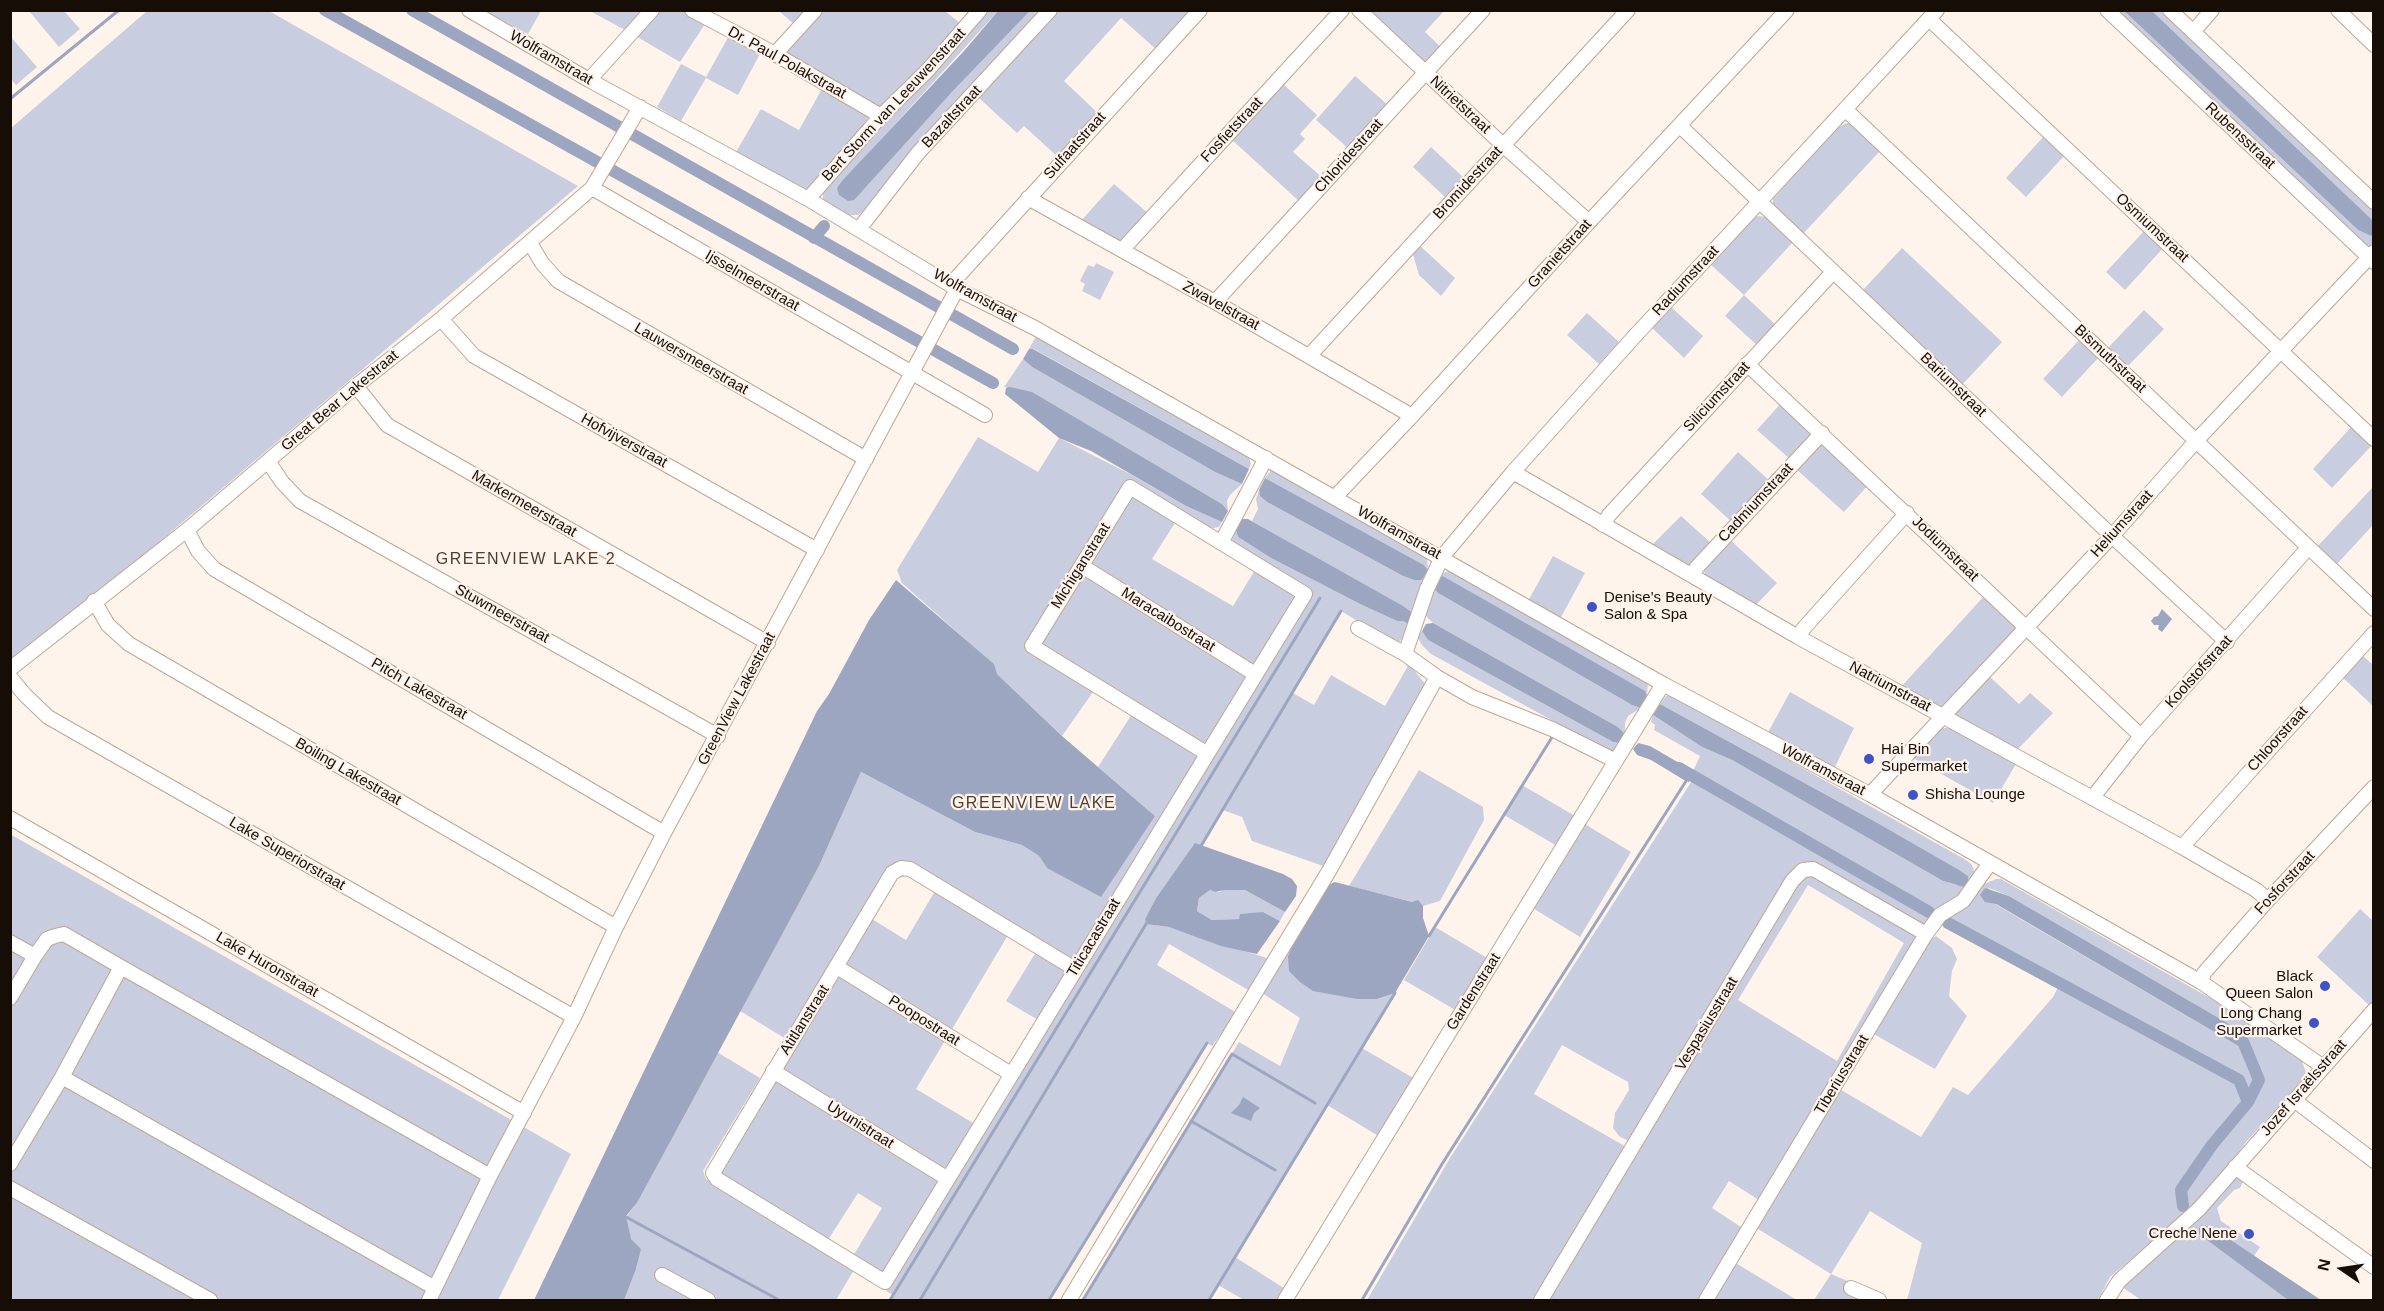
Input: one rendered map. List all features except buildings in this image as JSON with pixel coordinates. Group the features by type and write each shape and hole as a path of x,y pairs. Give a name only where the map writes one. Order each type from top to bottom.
{"street":[{"name":"Wolframstraat","path":"469,10 638,111 808,199 954,289 1035,328 1262,465 1335,497 1439,563 1660,690 1871,795 2201,982 2322,1066"},
{"path":"589,80 652,10"},
{"name":"Dr. Paul Polakstraat","path":"692,10 775,54 881,116"},
{"path":"775,54 815,10"},
{"name":"Bert Storm van Leeuwenstraat","path":"808,199 881,116 927,71 980,10"},
{"name":"Bazaltstraat","path":"859,229 918,153 1050,10"},
{"name":"Sulfaatstraat","path":"954,289 1028,198 1200,10"},
{"name":"Fosfietstraat","path":"1122,250 1342,10"},
{"name":"Nitrietstraat","path":"1359,10 1589,222"},
{"name":"Chloridestraat","path":"1215,302 1483,10"},
{"name":"Bromidestraat","path":"1309,356 1628,10"},
{"name":"Granietstraat","path":"1335,497 1786,10"},
{"name":"Rubensstraat","path":"2107,10 2372,257"},
{"path":"2170,10 2373,202"},
{"path":"2193,32 2212,10"},
{"path":"2338,10 2373,45"},
{"name":"Radiumstraat","path":"1405,654 1420,616 1427,588 1439,563 1513,472 1633,338 1933,15"},
{"name":"Osmiumstraat","path":"1933,15 2373,439"},
{"name":"Bismuthstraat","path":"1846,110 2373,609"},
{"name":"Great Bear Lakestraat","path":"10,669 187,530 356,386 441,319 592,188 638,111"},
{"name":"Bariumstraat","path":"1680,126 2112,536 2227,642"},
{"name":"Ijsselmeerstraat","path":"592,188 916,368 985,415"},
{"name":"Zwavelstraat","path":"1028,198 1215,302 1412,416"},
{"name":"Lauwersmeerstraat","path":"530,243 542,263 558,281 866,459"},
{"name":"Heliumstraat","path":"1871,795 2112,536 2196,441 2372,257"},
{"name":"Siliciumstraat","path":"1603,525 1609,515 1833,272"},
{"name":"GreenView Lakestraat","path":"432,1294 490,1176 574,1017 616,927 664,833 916,368 954,289"},
{"name":"Hofvijverstraat","path":"441,319 474,356 817,550"},
{"name":"Jodiumstraat","path":"1748,364 2141,736"},
{"name":"Markermeerstraat","path":"356,386 387,425 768,643"},
{"name":"Cadmiumstraat","path":"1692,575 1822,433"},
{"name":"Stuwmeerstraat","path":"268,461 282,482 300,501 718,736"},
{"path":"1224,538 1262,465"},
{"name":"Natriumstraat","path":"1513,472 1798,637 2182,847 2256,890 2268,900"},
{"name":"Michiganstraat","path":"1206,753 1032,646 1130,487 1224,538 1305,594"},
{"path":"1798,637 1907,513"},
{"name":"Pitch Lakestraat","path":"187,530 198,551 214,569 664,833"},
{"name":"Koolstofstraat","path":"2093,797 2141,736 2227,642 2308,548"},
{"name":"Maracaibostraat","path":"1082,566 1255,674"},
{"name":"Titicacastraat","path":"885,1282 1305,594"},
{"name":"Boiling Lakestraat","path":"94,601 108,625 129,644 616,927"},
{"path":"1358,628 1405,654 1437,677 1472,697 1619,757"},
{"name":"Chloorstraat","path":"2182,847 2373,633"},
{"name":"Lake Superiorstraat","path":"10,677 24,695 48,717 574,1017"},
{"path":"1069,1300 1329,871 1437,677"},
{"name":"Gardenstraat","path":"1285,1300 1660,690"},
{"name":"Fosforstraat","path":"2201,982 2204,973 2268,900 2371,794"},
{"name":"Lake Huronstraat","path":"10,818 524,1113"},
{"name":"Tiberiusstraat","path":"1706,1300 1926,934 1940,915 1963,900 1990,862"},
{"name":"Atitlanstraat","path":"885,1282 717,1179 713,1173 892,873 901,868 910,869 1075,969"},
{"name":"Vespasiusstraat","path":"1541,1300 1792,880 1803,870 1813,869 1926,934"},
{"path":"10,998 47,939 64,934 490,1176"},
{"path":"10,942 35,956"},
{"path":"10,1164 62,1077 121,967"},
{"name":"Poopostraat","path":"837,968 1011,1074"},
{"name":"Jozef Israëlsstraat","path":"2107,1300 2119,1281 2199,1209 2373,1010"},
{"name":"Uyunistraat","path":"773,1071 948,1179"},
{"path":"62,1077 432,1294"},
{"path":"2294,1100 2373,1161"},
{"path":"2235,1167 2373,1268"},
{"path":"10,1188 210,1300"},
{"path":"662,1275 708,1300"},
{"path":"1851,1288 1879,1300"}],"shaded area":[{"path":"29,11 64,11 80,29 59,47"},
{"path":"147,11 269,11 578,186 11,668 11,128"},
{"path":"485,11 541,11 528,34"},
{"path":"590,11 643,11 625,30"},
{"path":"655,11 690,11 707,21 680,62 634,35"},
{"path":"779,11 810,11 796,26"},
{"path":"818,11 945,11 961,24 937,52 878,110 786,53 785,47"},
{"path":"987,11 998,11 837,188 951,93 1030,11 1044,11 862,212 858,215 849,215 823,200 823,187"},
{"path":"998,11 1030,11 951,93 854,200 848,201 839,195 837,188 842,181 964,51"},
{"path":"1058,11 1194,11 1157,50 1121,18 1064,81 1099,114 1059,158 1024,126 1017,133 979,98"},
{"path":"1368,11 1444,11 1425,32 1442,48 1424,62"},
{"path":"2114,11 2124,11 2358,230 2371,236 2373,234 2373,244 2365,245"},
{"path":"2124,11 2152,11 2370,218 2373,222 2373,234 2371,236 2358,230"},
{"path":"2152,11 2163,11 2373,209 2373,222"},
{"path":"730,34 761,52 738,95 706,78 681,121 657,107 681,64 706,77"},
{"path":"10,36 37,67 16,85 11,79"},
{"path":"1355,76 1388,105 1349,149 1316,120"},
{"path":"1282,83 1317,115 1300,134 1305,139 1293,152 1323,178 1300,202 1231,139"},
{"path":"823,87 867,114 868,124 807,191 736,152 761,109 799,130"},
{"path":"1851,123 1880,151 1802,235 1773,208 1773,199 1837,128"},
{"path":"2044,136 2065,155 2026,197 2006,178"},
{"path":"1431,147 1465,179 1447,199 1413,167"},
{"path":"1114,184 1149,214 1124,241 1117,243 1080,222"},
{"path":"1756,216 1769,217 1794,241 1744,295 1710,264"},
{"path":"2145,230 2164,247 2125,290 2106,272"},
{"path":"1418,244 1455,278 1441,296 1419,275 1412,251"},
{"path":"1902,248 2002,342 1961,386 1862,291"},
{"path":"1096,263 1114,272 1100,300 1082,291 1085,284 1080,281 1088,265 1094,267"},
{"path":"1744,295 1776,325 1758,346 1725,316"},
{"path":"1671,307 1703,336 1684,358 1652,328"},
{"path":"2144,310 2164,329 2126,368 2106,350"},
{"path":"1587,313 1619,342 1599,364 1567,335"},
{"path":"1040,337 1249,457 1251,464 1249,469 1034,349 1029,349 1035,338"},
{"path":"2080,339 2099,357 2062,397 2043,379"},
{"path":"1029,349 1033,349 1249,469 1242,484 1215,472 1032,367 1023,359"},
{"path":"1023,359 1032,367 1215,472 1242,484 1230,495 1227,501 1228,511 1222,504 1032,393 1004,387"},
{"path":"1006,388 1032,392 1222,504 1228,511 1222,522 1186,506 1091,451 1059,438 1005,394"},
{"path":"1782,402 1810,430 1810,437 1791,460 1757,430"},
{"path":"2353,425 2373,444 2332,488 2313,469"},
{"path":"978,437 1038,472 1059,438 1132,475 1186,506 1222,522 1219,527 1209,529 1129,481 1026,647 1093,692 1062,736 997,674 993,664 902,583 897,570"},
{"path":"1827,444 1870,483 1844,512 1796,469 1817,446"},
{"path":"1738,452 1771,482 1733,523 1701,494"},
{"path":"1272,469 1427,557 1428,570 1424,565 1265,478"},
{"path":"1265,478 1424,565 1428,570 1422,580 1403,576 1267,502 1260,496 1259,490"},
{"path":"2373,487 2373,525 2337,564 2333,564 2315,549"},
{"path":"1259,490 1260,496 1267,502 1403,576 1422,580 1414,614 1252,521 1258,509 1256,499"},
{"path":"1131,498 1137,498 1172,518 1175,523 1152,559 1233,606 1255,570 1292,591 1295,601 1255,662 1252,664 1091,565"},
{"path":"1681,516 1712,544 1694,563 1687,565 1651,546"},
{"path":"1242,519 1248,519 1403,606 1414,614 1410,625 1360,604 1271,558 1238,537 1236,530"},
{"path":"1236,530 1238,537 1271,558 1360,604 1410,625 1400,641 1394,643 1341,611 1293,693 1314,705 1331,675 1385,706 1409,664 1426,685 1328,864 1323,866 1252,841 1242,817 1223,810 1201,846 1195,844 1156,898 1145,919 1147,924 1169,927 1270,959 1250,991 1169,944 1157,965 1237,1013 1212,1046 1207,1043 1049,1300 890,1300 893,1295 886,1291 1312,593 1234,544 1232,539"},
{"path":"1729,539 1777,583 1755,606 1706,577 1705,565"},
{"path":"1553,556 1585,573 1560,619 1528,601"},
{"path":"1452,571 1648,682 1647,696 1644,691 1443,576 1439,577 1445,572"},
{"path":"1085,576 1245,675 1245,681 1209,741 1204,745 1042,646 1043,639 1080,579"},
{"path":"1443,576 1645,691 1647,696 1641,708 1632,705 1438,593 1434,588 1439,577"},
{"path":"896,580 994,664 997,674 1062,736 1155,816 1101,897 1047,868 1039,856 1022,845 975,832 861,772 819,866 637,1203 626,1216 631,1239 641,1249 624,1300 534,1300 817,711 829,694 869,620"},
{"path":"1434,588 1438,593 1632,705 1641,708 1628,716 1625,723 1625,734 1618,727 1433,623 1426,616 1428,599"},
{"path":"1986,594 2013,621 2015,628 2013,634 1946,705 1940,707 1900,688"},
{"path":"2162,609 2172,619 2162,632 2158,629 2159,625 2154,625 2151,621"},
{"path":"1433,623 1618,727 1625,734 1620,743 1613,742 1428,640 1422,631 1426,624"},
{"path":"1422,631 1428,640 1613,742 1620,743 1614,752 1608,751 1431,654 1417,636"},
{"path":"2361,654 2373,665 2373,706 2341,676"},
{"path":"1988,675 2019,704 2030,693 2053,713 2014,753 1956,716 1955,711"},
{"path":"1790,692 1854,728 1832,773 1766,736"},
{"path":"1671,694 1966,860 1972,865 1976,877 1966,892 1940,909 1929,912 1931,918 1929,923 1922,925 1805,866 1630,1142 1619,1136 1613,1128 1615,1113 1629,1090 1628,1082 1562,1045 1534,1094 1628,1148 1536,1300 1367,1300 1450,1158 1695,776 1693,771 1700,756 1654,730 1655,725 1651,722 1653,715 1702,747 1732,760 1943,881 1956,885 1968,876 1874,821 1660,704 1666,696"},
{"path":"1660,704 1874,821 1959,870 1968,876 1968,881 1964,887 1943,881 1732,760 1702,747 1653,715"},
{"path":"1132,714 1198,756 1197,761 1077,957 1072,960 892,866 786,1039 740,1011 819,866 861,772 975,832 1022,845 1039,856 1047,868 1155,816 1098,767"},
{"path":"1950,728 2016,764 1993,803 1911,757 1938,729"},
{"path":"1638,743 1650,746 1693,771 1689,782 1651,760 1637,755 1633,749"},
{"path":"1419,770 1483,807 1484,820 1440,901 1423,906 1418,901 1412,902 1349,886"},
{"path":"1522,785 1575,816 1557,846 1504,815"},
{"path":"1583,823 1631,852 1580,937 1531,907"},
{"path":"10,834 571,1154 498,1300 11,1300"},
{"path":"1195,843 1283,874 1292,879 1297,886 1296,896 1285,912 1245,890 1215,892 1210,890 1199,898 1197,911 1212,920 1239,919 1240,914 1263,912 1280,921 1257,954 1221,946 1169,927 1146,924 1145,919 1156,898"},
{"path":"1809,873 1917,935 1918,939 1762,1202 1729,1181 1712,1208 1744,1229 1701,1300 1545,1300 1797,880","holes":["1808,885 1904,943 1837,1061 1738,1000"]},
{"path":"1996,879 2001,879 2245,1018 2302,1061 2307,1076 2247,1141 2216,1181 2174,1223 2110,1277 2098,1300 1907,1300 1922,1243 1870,1211 1831,1274 1755,1227 1838,1088 1921,1137 1953,1087 1968,1095 2053,997 2060,983 1944,921 1984,884","holes":["1989,888 2009,896 2236,1028 2245,1035 2247,1046 2240,1047 1995,904"]},
{"path":"1335,882 1412,902 1418,900 1423,906 1423,918 1429,936 1395,993 1377,999 1357,999 1313,991 1289,971 1288,956 1293,944 1326,886"},
{"path":"1985,888 2009,896 2236,1028 2245,1035 2247,1046 2240,1047 1996,904 1985,902 1980,895"},
{"path":"1224,889 1245,890 1285,912 1280,921 1263,912 1239,919 1212,920 1197,911 1199,898 1210,890 1219,892"},
{"path":"935,891 1008,935 951,1031 846,965 846,959 872,919 906,940"},
{"path":"2360,909 2373,921 2373,1003 2370,1006 2317,957"},
{"path":"1435,927 1489,959 1457,1011 1404,980"},
{"path":"1936,936 1952,948 1957,959 1952,971 1949,996 1967,1016 1935,1069 1872,1033 1927,942"},
{"path":"1293,944 1288,956 1377,999 1395,993 1362,1048 1415,1079 1380,1137 1327,1105 1235,1257 1287,1290 1280,1300 1244,1300 1218,1285 1209,1300 1083,1300 1239,1042 1280,1066 1300,1018 1262,993"},
{"path":"1036,952 1063,969 1065,973 1065,977 1038,1020 1006,1001"},
{"path":"839,976 946,1039 916,1089 975,1124 949,1166 938,1167 781,1068 835,978"},
{"path":"717,1052 760,1078 703,1171 706,1179 854,1270 836,1300 624,1300 635,1272 626,1217 637,1203"},
{"path":"774,1080 779,1080 938,1180 938,1185 887,1268 882,1271 877,1271 853,1256 882,1208 858,1193 828,1240 721,1174 720,1166"},
{"path":"1243,1097 1260,1108 1254,1113 1251,1121 1231,1113"},
{"path":"2237,1174 2244,1180 2240,1188 2234,1190 2217,1208 2221,1221 2260,1247 2254,1256 2206,1225 2239,1263 2288,1300 2141,1300 2122,1287"},
{"path":"2202,1225 2211,1227 2321,1300 2288,1300 2199,1234 2199,1228"},
{"path":"1734,1262 1797,1300 1710,1300"},
{"path":"1831,1274 1881,1295 1878,1300 1814,1300"}],"waterway":[{"path":"10,99 119,10"},
{"path":"325,10 993,383"},
{"path":"412,10 1013,349"},
{"path":"814,238 824,226"},
{"path":"890,1300 1320,598"},
{"path":"1201,846 1341,611"},
{"path":"1429,936 1554,734"},
{"path":"1679,768 1929,912"},
{"path":"1362,1300 1442,1164 1688,778"},
{"path":"1948,923 2239,1080 2248,1102"},
{"path":"920,1300 1146,924"},
{"path":"1209,1300 1395,993"},
{"path":"2183,1206 2181,1190 2212,1145 2248,1102 2259,1080 2242,1039 2237,1036"},
{"path":"1049,1300 1207,1043"},
{"path":"1083,1300 1232,1054 1315,1103"},
{"path":"1191,1121 1275,1170"},
{"path":"626,1217 779,1300"}],"place":[{"name":"Denise's Beauty Salon & Spa","path":"1592,607"},
{"name":"Hai Bin Supermarket","path":"1869,759"},
{"name":"Shisha Lounge","path":"1913,795"},
{"name":"Black Queen Salon","path":"2325,986"},
{"name":"Long Chang Supermarket","path":"2314,1023"},
{"name":"Creche Nene","path":"2249,1234"}],"district":[{"name":"GREENVIEW LAKE 2","path":"526,560"},
{"name":"GREENVIEW LAKE","path":"1034,804"}]}
